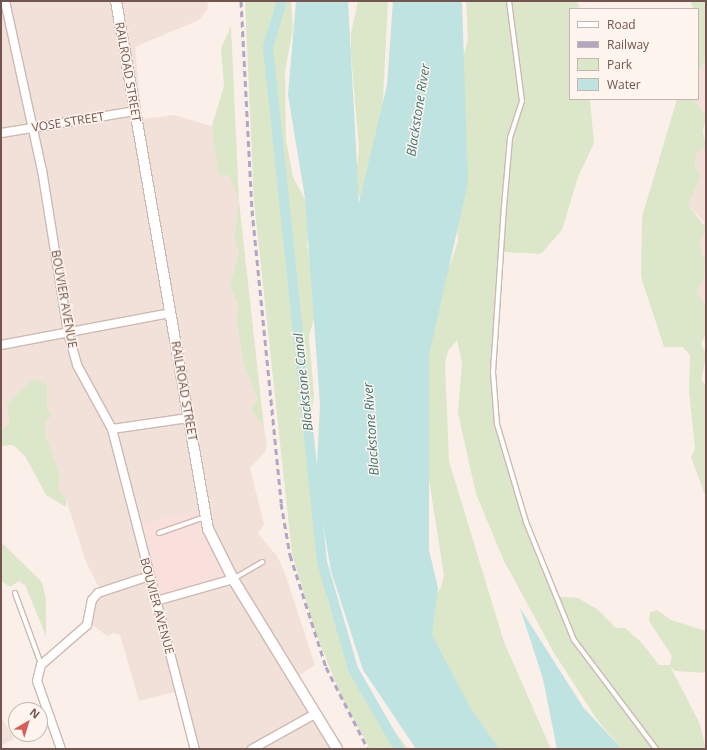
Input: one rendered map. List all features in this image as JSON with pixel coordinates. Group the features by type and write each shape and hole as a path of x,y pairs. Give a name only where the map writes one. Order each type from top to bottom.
{"street":[{"name":"BOUVIER AVENUE","path":"5,1 34,127 68,334 77,365 112,429 194,749"},
{"name":"RAILROAD STREET","path":"116,1 205,517 216,550 337,749"},
{"path":"1,25 10,24"},
{"name":"VOSE STREET","path":"1,133 135,111"},
{"path":"1,345 68,334 171,313"},
{"path":"112,429 188,418"},
{"path":"61,749 36,676 41,665 80,634 87,625 92,600 98,593 149,576"},
{"path":"156,601 233,579"},
{"path":"252,749 315,714"}],"lane":[{"path":"509,1 522,101 510,138 504,206 493,372 497,424 526,522 574,640 656,749"},
{"path":"159,533 205,517"},
{"path":"233,579 264,562"},
{"path":"15,593 41,665"}],"shaded area":[{"path":"1,1 207,1 208,8 199,20 135,47 142,119 175,115 214,127 218,174 229,175 239,201 234,237 239,253 230,285 238,305 237,323 243,362 257,399 251,410 264,427 267,444 265,452 250,468 264,524 258,534 277,556 285,573 315,665 294,679 307,703 308,715 320,725 335,749 189,749 175,692 139,701 120,635 114,633 107,636 86,620 93,596 99,588 86,562 66,499 59,490 60,475 45,432 47,384 33,379 7,404 9,423 1,431","holes":["134,527 206,535 230,578 152,600"]},
{"path":"706,61 706,115 692,100 699,100 699,70"},
{"path":"706,146 706,305 697,292 704,278 705,262 699,244 704,222 688,205 701,176 695,166 696,155"},
{"path":"201,512 210,547 230,578 154,602 134,527 176,515"},
{"path":"1,717 8,729 8,742 1,746"}],"green space":[{"path":"245,1 291,1 293,28 285,72 286,140 293,177 315,218 307,243 317,309 309,336 314,395 307,442 309,483 315,528 326,566 327,598 344,653 371,700 408,749 370,749 342,698 315,631 292,554 254,201"},
{"path":"358,1 388,1 381,137 362,204 355,183 359,149 351,53 351,33"},
{"path":"466,1 576,1 580,7 569,8 569,100 590,100 594,143 578,177 562,230 541,254 503,252 492,369 498,431 510,475 555,596 578,598 597,609 616,628 625,628 642,643 659,665 670,665 672,656 649,621 650,612 657,610 671,620 706,631 706,673 675,671 670,666 700,724 706,749 622,749 598,721 554,653 504,561 476,494 458,413 462,363 457,340 448,351 445,363 449,461 504,642 551,749 487,749 420,620 441,587 444,575 429,480 424,385 432,290 450,265 458,241 456,210 463,57 468,39"},
{"path":"691,1 706,1 706,61 699,70 699,8 693,8"},
{"path":"231,26 239,201 229,175 218,175 212,126 224,86 221,48"},
{"path":"677,100 693,100 706,115 703,131 706,146 696,155 695,166 701,176 688,205 706,228 699,244 705,262 704,278 697,292 706,305 706,334 701,344 706,353 702,380 706,386 706,498 691,457 695,449 689,391 690,355 683,347 664,347 641,277 642,217"},
{"path":"239,201 264,427 251,410 257,399 243,362 237,323 238,305 230,285 239,253 234,237"},
{"path":"33,379 47,384 47,408 52,415 46,421 45,432 60,475 59,490 66,499 66,507 46,495 25,456 13,445 1,446 1,431 9,423 7,404"},
{"path":"1,542 42,582 46,600 46,636 25,585 19,581 10,587 1,581"}],"water":[{"name":"Blackstone River","path":"296,1 348,1 359,203 387,85 393,1 462,1 468,183 429,355 429,550 438,588 432,635 471,709 499,749 416,749 363,670 331,571 316,483 320,405 305,198 288,95"},
{"path":"520,608 583,707 622,749 557,749 543,679"}],"waterway":[{"name":"Blackstone Canal","path":"282,1 268,47 322,562 353,669 399,749"}],"railway":[{"path":"241,1 252,210 281,503 290,555 326,667 368,749"}]}
